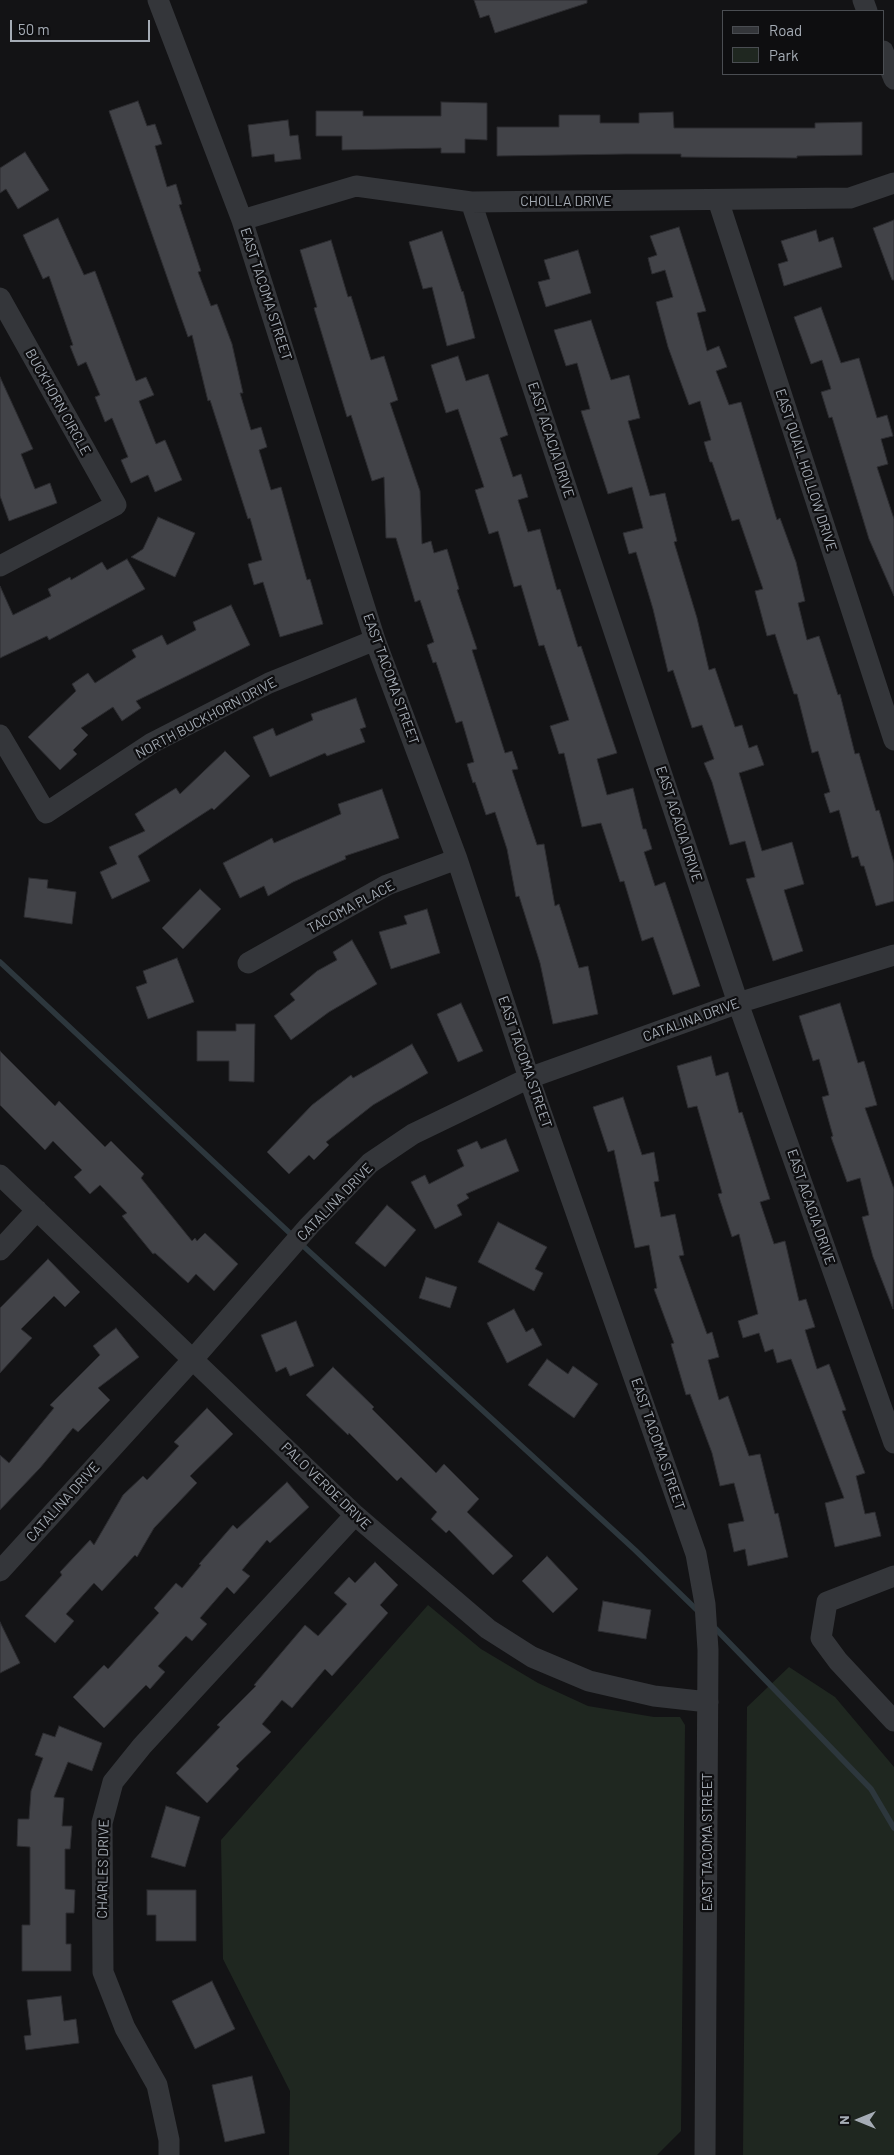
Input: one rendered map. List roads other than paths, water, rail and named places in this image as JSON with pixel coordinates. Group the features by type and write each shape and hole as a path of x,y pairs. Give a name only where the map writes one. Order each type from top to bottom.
{"street":[{"name":"EAST TACOMA STREET","path":"158,0 242,220 375,640 457,859 529,1078 696,1554 705,1604 708,1702 705,2155"},
{"path":"884,54 894,79"},
{"name":"CHOLLA DRIVE","path":"242,220 356,186 471,202 850,198 894,183"},
{"name":"EAST QUAIL HOLLOW DRIVE","path":"718,200 894,740"},
{"name":"EAST ACACIA DRIVE","path":"471,202 738,1003 894,1443"},
{"name":"BUCKHORN CIRCLE","path":"0,298 116,506 0,566"},
{"name":"NORTH BUCKHORN DRIVE","path":"0,735 46,812 152,743 269,683 375,640"},
{"name":"TACOMA PLACE","path":"248,963 387,885 457,859"},
{"name":"CATALINA DRIVE","path":"0,1571 194,1358 309,1226 370,1163 413,1134 529,1078 738,1003 894,955"},
{"name":"PALO VERDE DRIVE","path":"0,1175 194,1358 355,1514 488,1629 532,1657 589,1681 654,1696 708,1702"},
{"path":"0,1250 37,1210"},
{"name":"CHARLES DRIVE","path":"169,2155 169,2140 157,2085 125,2028 103,1972 102,1823 113,1782 142,1746 355,1514"},
{"path":"894,1576 827,1602 821,1638 838,1661 894,1721"}],"waterway":[{"path":"0,962 294,1237"},
{"path":"300,1243 635,1550 699,1612"},
{"path":"713,1626 871,1789 894,1828"}]}
